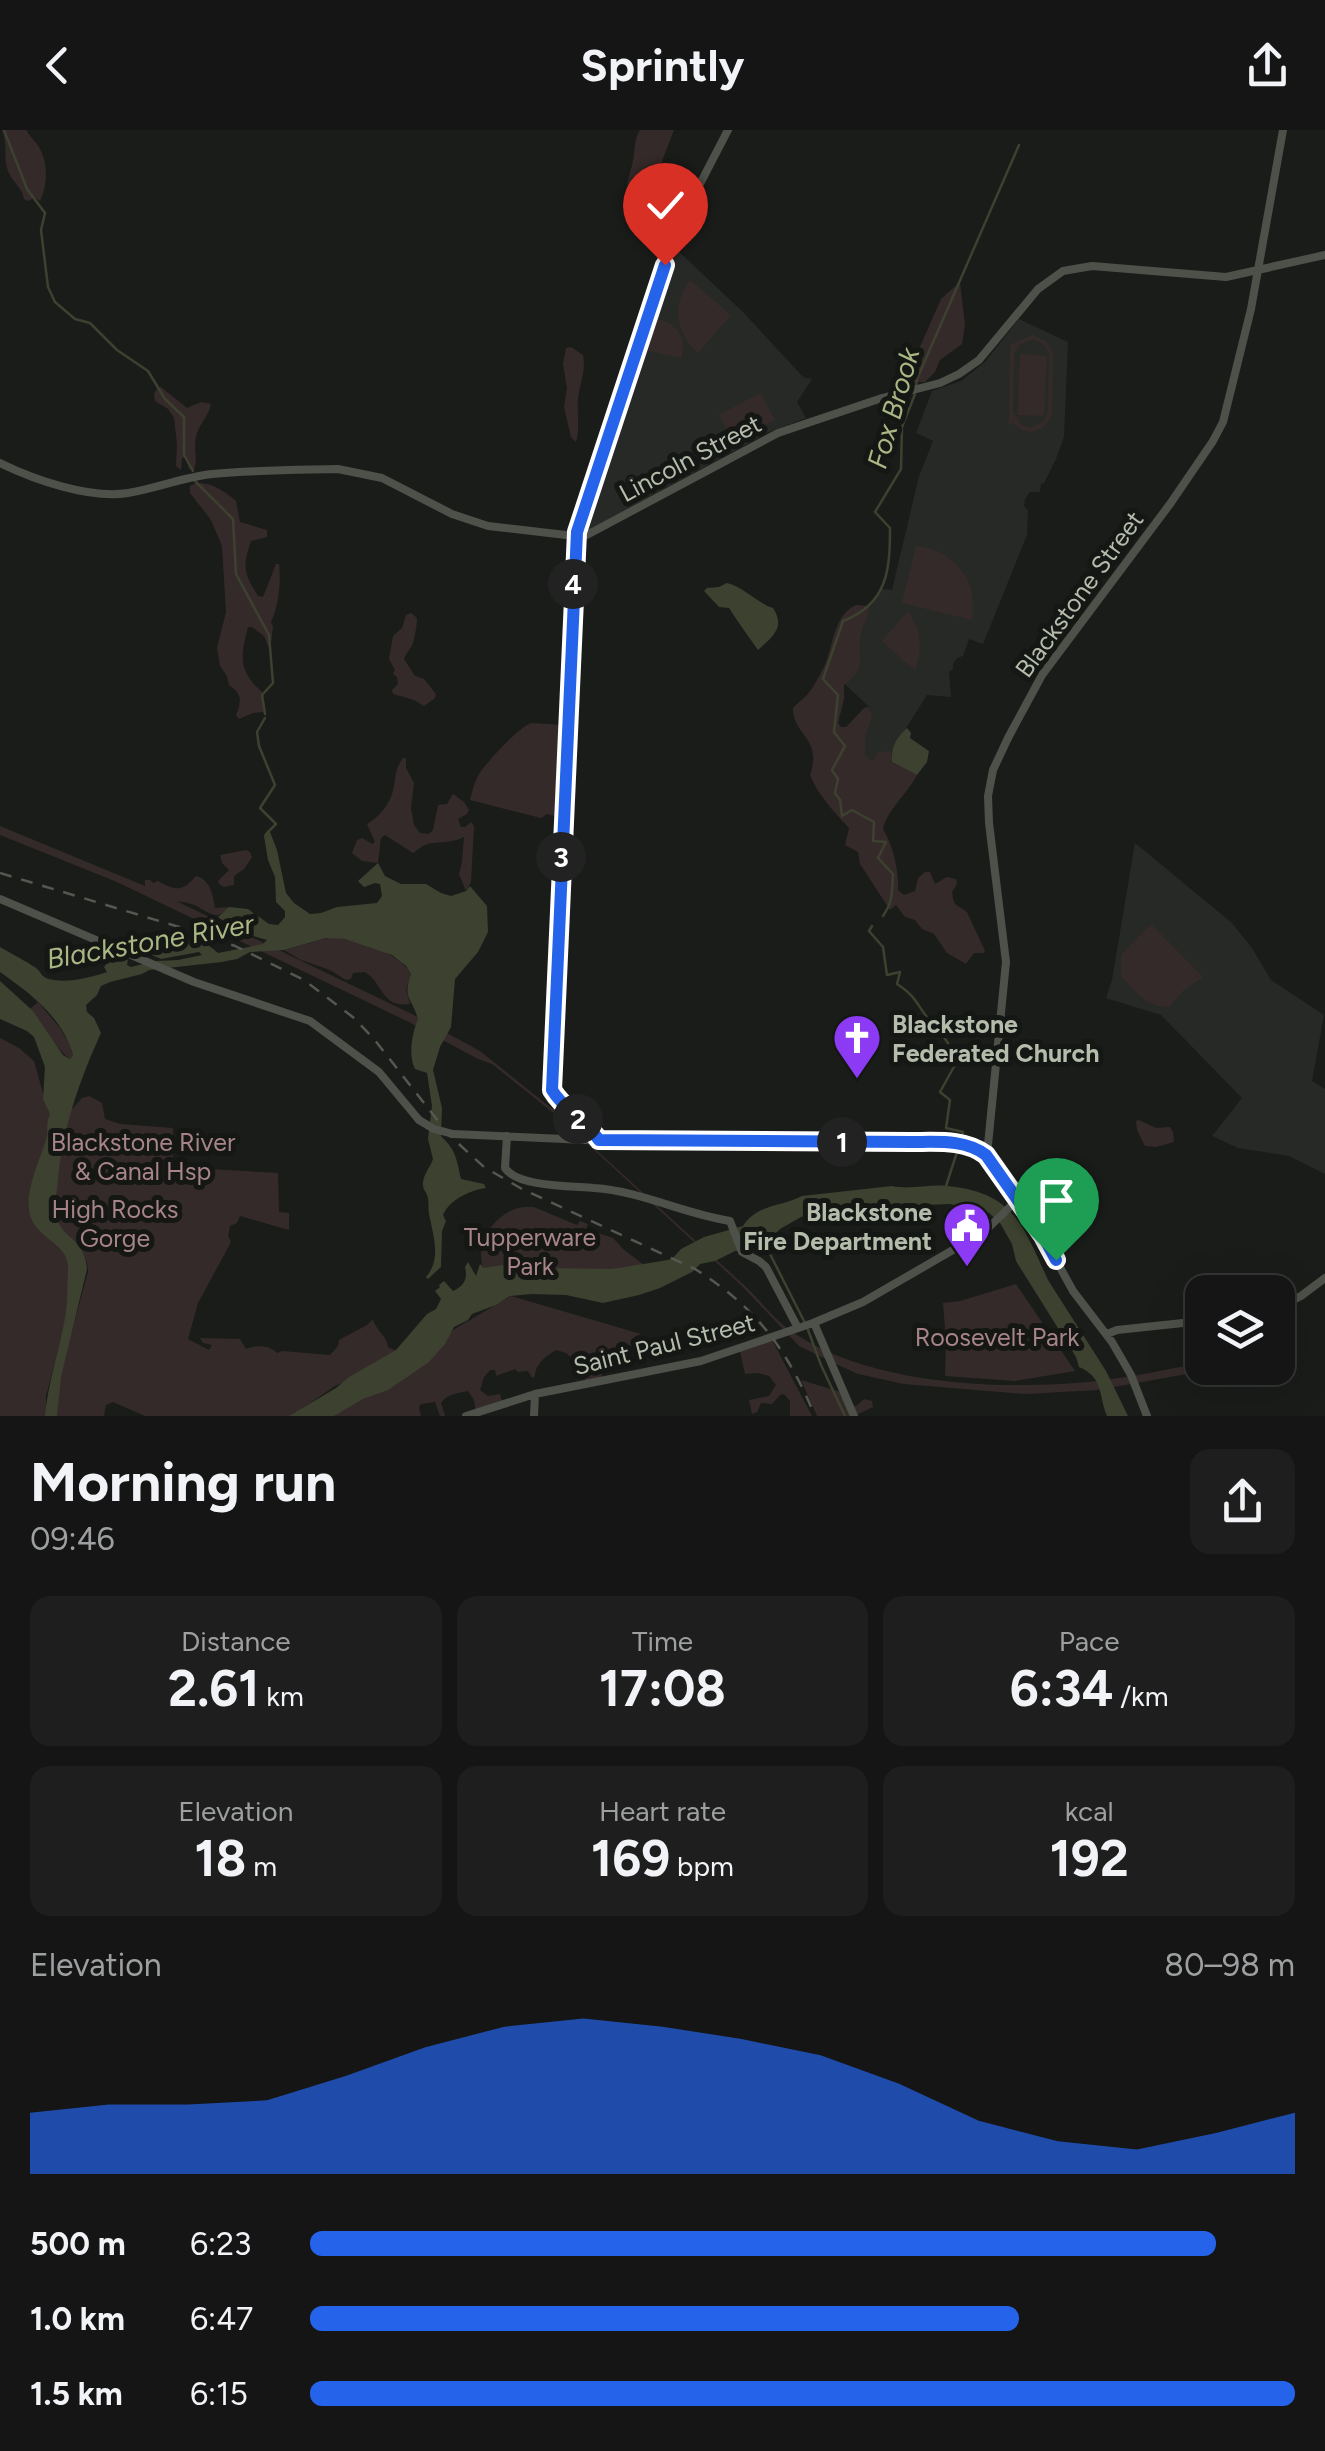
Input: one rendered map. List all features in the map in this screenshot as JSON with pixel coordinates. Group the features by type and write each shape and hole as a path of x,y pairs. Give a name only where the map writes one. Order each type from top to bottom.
{"main road":[{"path":"599,1140 553,1094 550,1084 576,538 674,240 728,130"},
{"name":"Blackstone Street","path":"986,1155 1006,962 988,809 993,770 1049,665 1213,441 1228,407 1284,130"},
{"path":"1258,270 1325,255"},
{"name":"Lincoln Street","path":"576,538 595,532 778,433 953,378 974,365 1038,289 1058,273 1094,266 1214,277 1258,270"},
{"path":"0,463 58,484 106,494 212,474 355,471 392,482 475,522 506,530 576,538"},
{"path":"0,899 165,970 316,1024 379,1072 420,1120 453,1134 599,1140 952,1143 974,1147 986,1155 1014,1203 1043,1236 1071,1288 1107,1334 1131,1375 1147,1416"},
{"path":"507,1136 505,1168 518,1179 620,1191 730,1221 742,1252 766,1268 798,1328"},
{"name":"Saint Paul Street","path":"466,1416 535,1394 701,1361 814,1323 889,1288 992,1226 1014,1203"},
{"path":"1295,1299 1325,1278"},
{"path":"814,1323 854,1416"},
{"path":"1107,1334 1185,1323"},
{"path":"534,1416 535,1394"}],"shaded area":[{"path":"675,248 743,312 803,377 812,379 797,402 806,418 769,432 588,530 585,519"},
{"path":"1019,319 1068,342 1064,437 1056,459 1040,492 1030,492 1025,499 1027,535 983,644 969,639 963,656 957,658 949,672 951,697 927,695 906,728 882,789 849,779 870,708 828,668 881,589 892,590 919,476 933,441 916,433 932,391 961,381 985,362"},
{"path":"727,583 773,608 777,615 776,632 758,650 729,608 719,607 704,591"},
{"path":"907,728 910,738 929,751 927,762 917,775 892,762 895,743"},
{"path":"270,832 286,893 310,914 377,903 382,896 380,884 364,887 358,881 378,863 385,876 401,884 426,884 451,896 470,886 487,906 488,932 478,952 455,979 451,1027 433,1070 442,1108 441,1136 453,1151 461,1179 484,1184 486,1188 462,1196 446,1209 441,1267 428,1279 435,1247 423,1182 433,1159 428,1139 432,1106 427,1073 415,1069 412,1058 418,1019 408,993 411,974 392,955 345,939 326,938 284,950 250,952 222,962 149,970 101,986 86,1005 101,1033 68,1124 55,1204 60,1225 82,1251 87,1269 61,1377 57,1416 45,1416 66,1312 68,1263 60,1248 31,1218 29,1198 50,1114 43,1099 45,1067 34,1037 0,1019 0,981 33,1011 63,1055 70,1059 73,1055 53,1018 0,972 0,947 44,977 63,981 107,972 107,963 123,957 131,967 202,955 199,952 161,959 150,954 175,938 193,939 218,953 263,944 267,940 239,932 218,917 229,907 248,909 269,924 278,925 285,917 285,911 276,902 275,877 268,860 264,836"},
{"path":"1135,843 1232,923 1271,980 1324,1015 1312,1081 1325,1089 1325,1174 1289,1156 1238,1148 1212,1136 1242,1098 1161,1015 1106,998"},
{"path":"892,1186 970,1190 1002,1204 1023,1228 1048,1280 1106,1371 1128,1416 1107,1416 1093,1376 1079,1367 1016,1261 1000,1223 989,1213 950,1204 823,1210 780,1229 753,1250 735,1251 700,1264 660,1288 603,1303 566,1295 510,1296 454,1327 429,1362 388,1390 334,1416 289,1416 396,1350 436,1309 441,1299 435,1291 439,1285 444,1281 453,1291 462,1284 468,1262 476,1276 480,1264 484,1268 516,1263 535,1271 612,1269 662,1261 672,1259 681,1249 704,1237 743,1226 762,1210 802,1196"}],"green space":[{"path":"2,130 26,130 40,149 46,172 40,201 24,199 10,175"},
{"path":"640,130 674,130 662,161 674,169 676,177 666,200 653,200 641,214 627,193"},
{"path":"690,280 731,315 698,353 685,336 679,318 680,299"},
{"path":"960,282 965,325 962,344 940,360 925,382 913,382 919,349 941,299"},
{"path":"657,319 679,333 683,344 681,358 648,351"},
{"path":"1032,335 1047,342 1053,355 1052,414 1045,426 1037,430 1009,424 1010,345","holes":["1034,339 1049,353 1048,412 1043,422 1030,428 1020,424 1013,412 1014,353 1020,344"]},
{"path":"566,348 583,355 584,361 576,442 571,437 564,407 567,388 563,364"},
{"path":"1020,354 1047,356 1044,416 1018,415"},
{"path":"158,387 187,408 201,402 211,404 197,433 193,472 186,457 182,458 181,470 176,466 174,418 155,401"},
{"path":"760,393 775,420 734,442 719,415"},
{"path":"190,486 213,486 236,501 240,522 267,530 267,537 251,541 246,557 247,576 258,596 263,597 279,564 270,651 264,636 252,627 248,627 243,647 245,671 264,694 263,712 239,719 236,715 240,698 220,666 217,648 226,612 222,546 211,520 190,493"},
{"path":"916,546 942,554 961,570 972,593 972,620 902,603"},
{"path":"856,605 869,606 869,610 860,639 860,665 844,685 838,723 846,727 869,707 872,716 865,737 865,755 873,761 878,752 891,751 892,762 917,775 883,829 895,858 898,890 904,895 915,891 918,878 925,872 930,872 935,884 947,877 956,879 952,892 955,904 967,912 985,951 974,953 966,964 947,953 934,934 905,917 896,905 890,910 860,864 858,852 845,845 849,828 810,775 813,753 797,725 793,708 815,684 842,617"},
{"path":"908,611 919,640 915,671 882,641"},
{"path":"411,613 417,618 416,627 404,659 415,676 424,679 436,694 424,706 393,694 392,690 398,684 389,659 393,636"},
{"path":"531,723 563,725 559,817 547,814 541,818 470,800 487,763"},
{"path":"403,758 414,783 411,808 420,833 433,830 438,805 447,804 453,794 469,810 458,819 461,827 471,822 474,826 471,882 466,891 459,874 464,837 427,844 413,853 385,835 381,838 378,863 362,861 352,853 357,840 375,842 367,824 389,801"},
{"path":"0,826 145,886 145,880 150,880 178,888 196,876 201,878 210,888 215,908 229,907 225,911 215,915 176,901 412,1014 480,1051 551,1108 559,1109 571,1120 571,1127 745,1286 782,1324 820,1348 896,1373 979,1384 1097,1381 1185,1366 1185,1374 1097,1390 1025,1394 904,1384 858,1374 799,1346 743,1287 556,1115 492,1064 117,882 0,835"},
{"path":"246,850 252,857 234,876 234,885 219,884 229,870 220,855"},
{"path":"1151,924 1203,977 1169,1007 1148,1002 1121,976 1121,955"},
{"path":"331,937 376,948 397,959 411,974 406,989 410,1004 388,999 365,972 353,973 346,980 284,950"},
{"path":"38,1002 70,1045 70,1059 30,1009"},
{"name":"High Rocks Gorge","path":"0,1038 34,1061 46,1104 55,1118 35,1186 79,1268 46,1396 46,1416 0,1416"},
{"name":"Blackstone River & Canal Hsp","path":"89,1096 102,1103 105,1119 173,1128 173,1167 278,1173 279,1212 289,1213 289,1230 240,1216 230,1226 231,1242 198,1303 188,1339 209,1350 212,1345 200,1338 240,1339 246,1349 262,1346 277,1353 330,1355 339,1340 373,1319 388,1347 404,1349 381,1366 335,1386 291,1416 145,1416 113,1402 106,1405 104,1416 54,1416 59,1378 88,1272 82,1251 55,1228 52,1199 59,1116"},
{"path":"1139,1120 1156,1128 1170,1127 1174,1142 1145,1146 1137,1130"},
{"name":"Tupperware Park","path":"524,1207 534,1207 577,1225 580,1221 588,1224 586,1229 613,1238 648,1268 490,1279 481,1254 486,1235 498,1219"},
{"name":"Roosevelt Park","path":"1016,1284 1075,1371 1015,1381 945,1376 943,1303"},
{"path":"511,1296 641,1334 635,1336 634,1350 628,1355 600,1362 602,1378 585,1381 581,1361 556,1350 539,1363 532,1378 528,1371 515,1369 496,1376 495,1370 490,1370 480,1390 488,1396 500,1394 503,1404 480,1412 481,1416 465,1416 476,1412 468,1391 443,1400 445,1416 440,1416 435,1402 421,1404 421,1416 329,1416 369,1396 438,1348 453,1330"},
{"path":"771,1338 812,1416 790,1416 790,1401 784,1394 772,1404 761,1403 752,1414 749,1400 769,1396 776,1385 769,1376 745,1374 740,1351"},
{"path":"801,1380 844,1393 850,1406 864,1399 872,1401 873,1407 854,1416 817,1416"}],"waterway":[{"path":"4,130 27,189 45,213 41,230 48,287 55,302 75,319 90,323 117,350 148,371 165,399 184,417 184,455 193,471"},
{"name":"Fox Brook","path":"916,386 1019,145"},
{"name":"Fox Brook","path":"883,916 890,901 893,874 878,858 886,842 873,841 874,822 852,810 842,816 835,793 838,779 832,770 845,746 834,732 838,695 823,679 843,621 869,605 883,584 890,528 875,512 901,469 902,427 915,394"},
{"path":"195,481 233,519 236,574 269,635 273,683 262,695 265,714"},
{"path":"265,718 257,732 275,785 260,808 276,824 268,836"},
{"name":"Fox Brook","path":"872,926 869,931 883,947 887,975 900,972 897,984 913,997 951,1050 956,1063 940,1092 950,1100 946,1128 963,1132 961,1138"},
{"name":"Fox Brook","path":"946,1186 958,1149"},
{"path":"760,1243 770,1254 805,1323"},
{"path":"808,1330 845,1416"}],"railway":[{"path":"0,873 199,933 304,980 354,1018 449,1135 484,1167 522,1189 695,1269 736,1299 781,1350 815,1416"}],"place":[{"name":"Blackstone Federated Church","path":"857,1080"},
{"name":"Blackstone Fire Department","path":"967,1268"}],"route":[{"path":"665,265 577,532 553,1094 599,1140 911,1142 974,1147 986,1155 1056,1260"}],"water label":[{"name":"Blackstone River","path":"150,941"}]}
